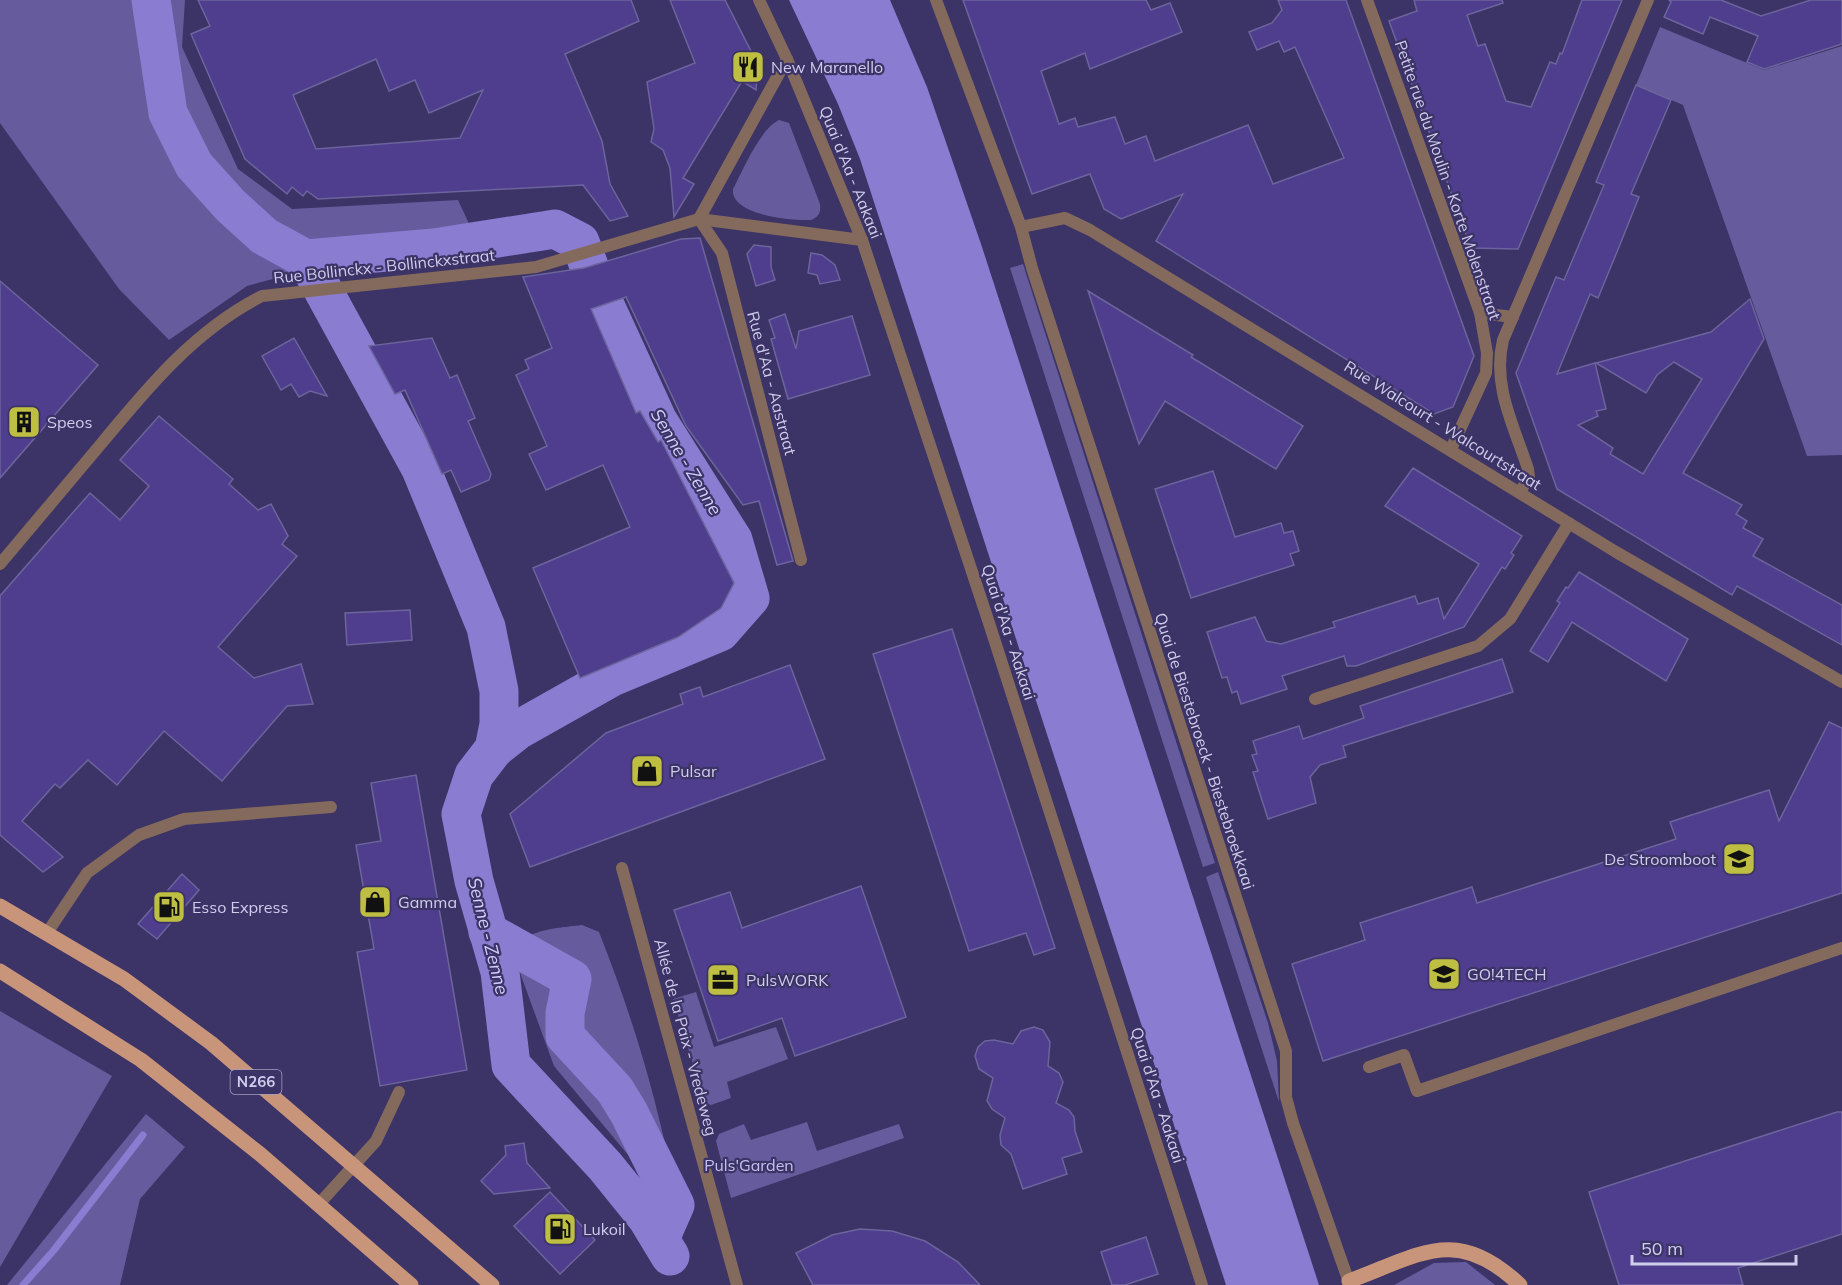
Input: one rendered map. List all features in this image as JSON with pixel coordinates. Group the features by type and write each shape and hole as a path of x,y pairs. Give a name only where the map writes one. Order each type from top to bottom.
{"main road":[{"name":"N266","path":"0,906 124,979 211,1043 352,1167 492,1285"},
{"path":"0,971 141,1060 318,1205 411,1285"},
{"path":"1349,1283 1434,1250 1460,1249 1480,1254 1501,1267 1520,1285"}],"street":[{"name":"Quai d'Aa - Aakaai","path":"759,0 787,59 862,240 989,622 1202,1285"},
{"name":"Quai de Biestebroeck - Biestebroekkaai","path":"936,0 1021,227 1035,280 1286,1051 1286,1097 1293,1123 1349,1283"},
{"name":"Petite rue du Moulin - Korte Molenstraat","path":"1367,0 1480,313 1492,372 1501,389 1528,469 1529,477 1520,492"},
{"path":"1451,449 1492,372 1503,340 1648,0"},
{"path":"699,219 787,59"},
{"name":"Rue Walcourt - Walcourtstraat","path":"1021,227 1065,218 1090,230 1665,582 1842,682"},
{"name":"Rue Bollinckx - Bollinckxstraat","path":"0,564 149,387 193,343 224,318 262,296 536,267 699,219 862,240"},
{"name":"Rue d'Aa - Aastraat","path":"699,219 722,253 801,560"},
{"path":"1480,313 1513,317"},
{"path":"1315,699 1478,645 1510,619 1569,523"},
{"path":"47,933 87,873 139,835 184,819 331,807"},
{"name":"Allée de la Paix - Vredeweg","path":"622,868 737,1285"},
{"path":"1369,1067 1404,1055 1417,1091 1842,948"},
{"path":"318,1205 376,1141 399,1092"}],"green space":[{"path":"0,0 185,0 182,47 238,169 292,209 458,200 484,256 392,271 280,277 247,286 169,340 119,289 0,123"},
{"path":"1660,27 1764,70 1842,46 1842,455 1807,456 1683,105 1636,85"},
{"path":"779,120 789,123 820,204 819,214 811,220 763,215 741,205 735,198 733,189 753,151 765,132"},
{"path":"1023,264 1215,863 1203,867 1010,268"},
{"path":"1218,872 1268,1023 1277,1061 1279,1102 1206,877"},
{"path":"582,925 599,932 623,995 642,1057 674,1186 659,1192 554,1066 515,959 516,949 530,936 551,929"},
{"path":"696,992 714,1047 776,1027 788,1059 727,1082 731,1098 711,1105 705,1103 673,999"},
{"path":"0,1011 112,1076 0,1267"},
{"path":"146,1114 185,1147 140,1199 120,1285 7,1285"},
{"name":"Puls'Garden","path":"807,1122 817,1151 899,1124 904,1138 731,1198 716,1141 719,1134 744,1124 751,1140"},
{"path":"1466,1262 1495,1285 1394,1285 1434,1263"}],"shaded area":[{"path":"789,0 890,0 927,87 982,247 1319,1285 1226,1285 860,159 838,104"}],"building":[{"path":"198,0 631,0 639,21 565,54 602,141 610,184 628,216 610,221 583,185 318,199 307,191 303,196 292,187 287,194 245,159 191,34 210,26","holes":["376,59 389,91 415,80 429,113 483,90 460,138 316,149 293,95"]},
{"path":"670,0 725,0 758,65 756,90 742,81 683,178 694,184 674,217 670,168 663,150 651,142 654,129 647,82 695,63"},
{"path":"963,0 1146,0 1151,10 1170,3 1182,32 1090,69 1085,53 1041,71 1059,124 1075,118 1078,127 1115,117 1125,144 1146,136 1155,161 1248,125 1273,184 1344,158 1295,47 1284,52 1279,41 1257,50 1249,32 1272,23 1282,10 1278,0 1346,0 1474,356 1453,407 1434,414 1156,241 1183,194 1121,219 1104,209 1090,174 1032,194"},
{"path":"1414,0 1502,0 1503,3 1467,15 1478,46 1485,44 1506,101 1531,107 1550,62 1556,64 1560,53 1562,54 1582,0 1622,0 1518,249 1471,248 1389,21 1417,11"},
{"path":"1669,0 1721,0 1761,16 1811,0 1842,0 1842,44 1764,69 1747,62 1758,36 1710,17 1703,34 1664,17 1671,2"},
{"path":"1636,85 1671,100 1631,194 1639,197 1598,298 1590,294 1557,374 1595,363 1606,409 1596,411 1598,416 1578,425 1613,448 1610,454 1643,474 1702,379 1674,362 1657,375 1646,393 1596,363 1711,332 1750,299 1764,339 1683,473 1742,505 1736,514 1747,521 1743,528 1763,539 1753,556 1842,605 1842,645 1737,586 1732,595 1557,489 1516,373 1556,277 1564,280 1604,185 1596,182"},
{"path":"700,238 793,561 777,565 759,501 743,505 686,426 626,297 591,309 636,413 640,411 658,442 661,440 734,583 721,608 678,637 580,678 533,568 630,527 603,465 546,490 529,454 547,446 516,375 529,369 525,360 552,348 523,277 584,268 681,239"},
{"path":"754,245 771,247 771,267 775,280 756,286 747,254"},
{"path":"811,253 822,255 835,265 840,280 820,284 817,275 808,273"},
{"name":"Speos","path":"0,281 98,365 0,478"},
{"path":"1088,291 1303,426 1276,469 1165,401 1139,444"},
{"path":"785,314 796,349 799,331 852,316 870,375 788,399 771,339 775,338 769,320"},
{"path":"294,338 327,396 310,391 299,397 291,384 281,390 262,356"},
{"path":"432,338 450,378 457,375 475,418 468,421 491,474 489,480 461,492 451,470 442,474 405,390 395,394 369,346"},
{"path":"159,416 233,479 229,484 258,510 271,504 288,536 282,544 297,556 218,647 254,678 301,664 313,704 287,706 222,781 164,731 117,785 88,760 60,788 55,784 22,821 63,857 43,872 0,835 0,596 90,493 120,520 149,486 120,460"},
{"path":"1413,468 1522,536 1511,553 1514,555 1505,569 1502,567 1464,627 1356,666 1347,666 1344,656 1282,676 1287,689 1241,704 1237,691 1232,693 1227,677 1222,678 1207,632 1255,617 1266,641 1281,644 1335,627 1333,622 1415,596 1418,604 1438,598 1444,619 1479,564 1385,506"},
{"path":"1213,471 1235,537 1281,523 1284,533 1293,531 1299,551 1290,554 1294,565 1191,598 1155,489"},
{"path":"1579,572 1688,639 1666,681 1572,622 1548,662 1530,651 1560,603 1557,601"},
{"path":"410,610 412,640 347,645 345,613"},
{"path":"952,629 1055,948 1034,955 1026,933 969,951 873,654"},
{"path":"1502,659 1513,692 1343,746 1346,757 1320,765 1310,777 1316,803 1268,819 1253,772 1258,771 1252,755 1257,754 1253,741 1299,726 1303,739 1364,718 1360,706"},
{"path":"790,665 825,759 530,867 510,814 606,733 683,704 680,694 700,687 703,697"},
{"path":"1829,722 1842,728 1842,893 1323,1061 1292,964 1365,940 1360,923 1472,887 1477,903 1676,839 1670,822 1769,790 1779,821"},
{"path":"416,775 467,1070 380,1086 357,952 374,949 356,845 381,841 371,783"},
{"name":"Esso Express","path":"182,874 199,890 157,939 138,924"},
{"path":"861,886 906,1017 795,1056 782,1018 718,1041 674,910 730,892 742,928"},
{"path":"1034,1027 1043,1030 1050,1042 1048,1066 1059,1073 1063,1082 1056,1103 1069,1110 1074,1117 1075,1131 1082,1152 1062,1158 1067,1174 1023,1189 1011,1154 1001,1145 1000,1135 1005,1118 992,1109 987,1101 993,1078 979,1069 975,1056 978,1047 985,1041 994,1040 1013,1044 1021,1031"},
{"path":"1842,1112 1842,1234 1738,1268 1743,1285 1619,1285 1589,1192"},
{"path":"524,1143 527,1163 550,1188 494,1194 481,1181 506,1155 505,1146"},
{"path":"550,1192 595,1240 560,1274 514,1226"},
{"path":"860,1229 892,1231 925,1241 958,1262 980,1285 813,1285 796,1253 832,1235"},
{"path":"1146,1237 1158,1274 1125,1285 1112,1285 1101,1252"}],"waterway":[{"name":"Senne - Zenne","path":"151,0 168,113 194,165 230,205 264,236 306,259 421,469 486,627 499,691 499,724 494,749 474,775 461,814 474,881 500,972 511,1065 605,1166 647,1218 670,1256"},
{"name":"Senne - Zenne","path":"306,259 434,248 555,229 580,242 598,290 658,421 733,540 750,598 720,632 612,677 518,730 494,749"},
{"path":"488,932 572,979 565,1013 565,1036 615,1090 675,1205 660,1239"},
{"path":"23,1285 54,1250 143,1135"}],"place":[{"name":"New Maranello","path":"748,67"},
{"name":"Speos","path":"24,422"},
{"name":"Pulsar","path":"647,771"},
{"name":"De Stroomboot","path":"1739,859"},
{"name":"Gamma","path":"375,902"},
{"name":"Esso Express","path":"169,907"},
{"name":"GO!4TECH","path":"1444,974"},
{"name":"PulsWORK","path":"723,980"},
{"name":"Lukoil","path":"560,1229"}]}
